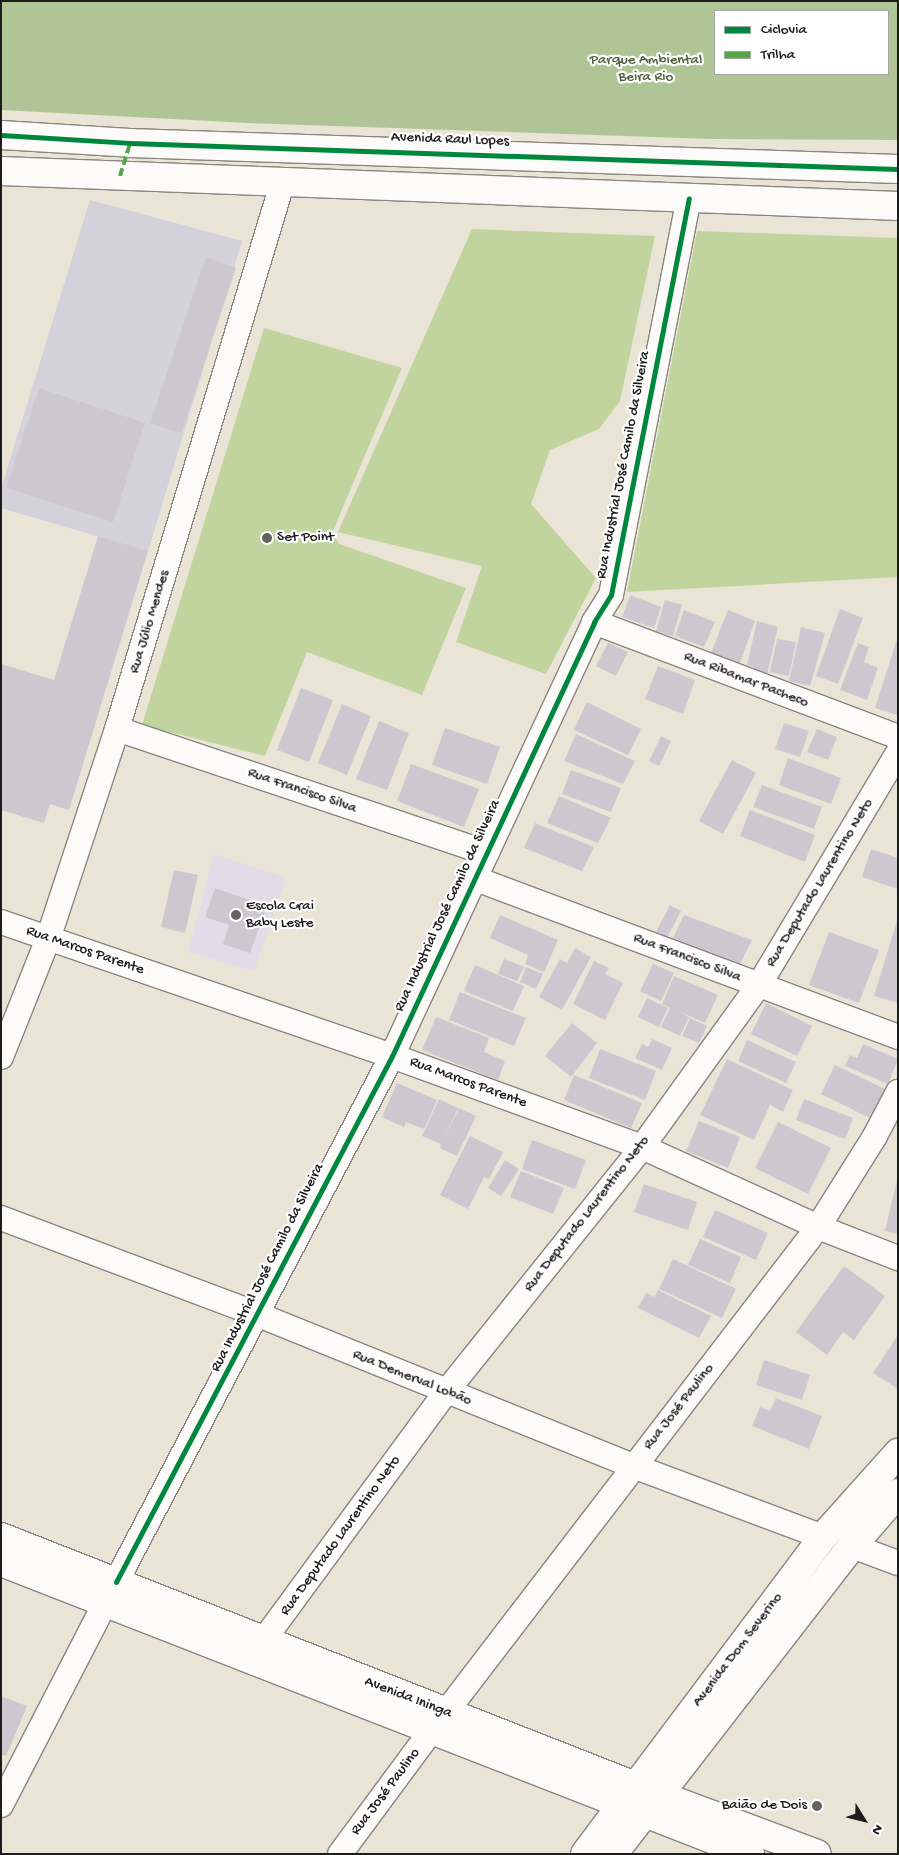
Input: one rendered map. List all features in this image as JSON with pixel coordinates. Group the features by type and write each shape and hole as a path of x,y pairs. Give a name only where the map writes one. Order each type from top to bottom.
{"main road":[{"name":"Avenida Raul Lopes","path":"1,135 130,143 898,169"},
{"path":"1,171 898,206"},
{"name":"Avenida Dom Severino","path":"613,1854 639,1800 823,1537 898,1453"},
{"name":"Avenida Dom Severino","path":"585,1854 639,1800 898,1493"},
{"name":"Avenida Ininga","path":"1,1537 111,1592 639,1800 750,1854"},
{"name":"Avenida Ininga","path":"1,1562 111,1592"},
{"name":"Avenida Ininga","path":"639,1800 817,1854"}],"street":[{"name":"Rua Júlio Mendes","path":"1,1057 48,939 117,729 283,181"},
{"name":"Rua Industrial José Camilo da Silveira","path":"1,1805 111,1592 259,1315 392,1056 594,622 611,595 689,199"},
{"name":"Rua Ribamar Pacheco","path":"594,622 898,737"},
{"name":"Rua Francisco Silva","path":"117,729 487,853"},
{"name":"Rua Deputado Laurentino Neto","path":"259,1651 446,1392 642,1147 758,985 898,753"},
{"name":"Rua Francisco Silva","path":"476,879 898,1037"},
{"name":"Rua Marcos Parente","path":"1,922 392,1056 642,1147 818,1227 898,1258"},
{"name":"Rua José Paulino","path":"340,1854 633,1466 818,1227 875,1136 898,1092"},
{"name":"Rua Demerval Lobão","path":"1,1218 259,1315 633,1466 823,1537"},
{"path":"852,1546 898,1562"}],"shaded area":[{"path":"90,200 242,241 148,551 1,508 1,489"},
{"name":"Escola Crai Baby Leste","path":"214,854 286,878 254,971 188,952"}],"green space":[{"name":"Parque Ambiental Beira Rio","path":"1,1 898,1 898,140 712,139 248,123 1,110"},
{"path":"472,229 655,236 620,401 599,429 550,450 531,504 596,578 546,674 456,642 482,566 338,532"},
{"path":"697,231 898,238 898,577 627,592"},
{"name":"Set Point","path":"264,328 402,368 332,533 339,544 466,588 422,695 307,652 265,756 142,725"}],"building":[{"path":"206,257 236,268 181,433 150,423"},
{"path":"39,388 145,423 113,522 6,488"},
{"path":"98,536 148,551 69,810 50,804 44,823 1,810 1,664 54,680"},
{"path":"630,595 661,607 654,628 622,617"},
{"path":"665,600 682,605 673,636 656,631"},
{"path":"840,609 863,618 838,684 816,676"},
{"path":"684,610 715,622 704,647 675,636"},
{"path":"728,610 755,621 740,663 711,653"},
{"path":"757,621 778,627 767,674 754,671 754,667 747,665"},
{"path":"801,627 825,633 810,686 789,681"},
{"path":"777,639 796,642 789,676 770,672"},
{"path":"896,642 898,642 898,715 875,708"},
{"path":"608,643 628,652 616,676 596,666"},
{"path":"858,643 869,647 864,662 878,668 867,700 840,690"},
{"path":"658,666 695,680 683,714 645,699"},
{"path":"301,688 333,700 309,762 277,750"},
{"path":"587,702 641,729 628,755 574,730"},
{"path":"342,704 371,716 347,775 318,763"},
{"path":"379,721 409,733 387,790 356,779"},
{"path":"784,723 809,731 800,757 775,749"},
{"path":"445,728 500,747 487,784 432,765"},
{"path":"817,729 837,737 828,760 807,752"},
{"path":"576,734 635,761 623,784 564,761"},
{"path":"661,736 671,741 659,766 649,761"},
{"path":"788,758 841,778 831,804 779,785"},
{"path":"732,760 756,773 723,834 699,821"},
{"path":"411,764 479,789 464,827 397,801"},
{"path":"571,770 621,788 611,812 562,794"},
{"path":"762,785 822,807 814,829 753,807"},
{"path":"559,796 611,818 598,843 547,823"},
{"path":"750,810 815,835 805,862 740,836"},
{"path":"535,823 594,847 582,871 524,848"},
{"path":"871,849 898,858 898,889 862,877"},
{"path":"174,870 198,875 185,933 161,927"},
{"path":"215,888 267,906 250,953 223,944 229,925 205,917"},
{"path":"670,905 681,911 666,940 655,934"},
{"path":"500,915 558,940 544,972 525,964 528,955 490,938"},
{"path":"684,915 752,940 738,968 671,942"},
{"path":"898,921 898,1003 874,996"},
{"path":"829,932 879,950 859,1003 809,985"},
{"path":"575,948 591,957 562,1010 539,997 560,959 567,963"},
{"path":"504,959 524,967 517,981 498,974"},
{"path":"594,961 609,968 605,974 623,983 605,1020 573,1004"},
{"path":"653,964 674,973 661,1001 640,991"},
{"path":"475,965 524,986 513,1011 464,991"},
{"path":"526,967 543,974 536,989 520,982"},
{"path":"674,976 718,995 705,1023 678,1011 689,1017 680,1036 661,1027 670,1008 662,1004"},
{"path":"460,992 526,1018 514,1046 449,1020"},
{"path":"647,998 668,1008 659,1027 638,1017"},
{"path":"766,1003 812,1026 797,1056 751,1034"},
{"path":"436,1017 489,1038 484,1052 505,1061 498,1080 422,1050"},
{"path":"690,1018 707,1026 699,1043 682,1036"},
{"path":"572,1023 597,1043 571,1077 545,1056"},
{"path":"652,1039 672,1048 662,1070 635,1058 642,1044 648,1047"},
{"path":"747,1040 796,1062 786,1083 738,1061"},
{"path":"863,1044 898,1059 888,1084 845,1066 850,1055 857,1058"},
{"path":"600,1049 656,1071 645,1100 589,1078"},
{"path":"727,1059 793,1090 783,1112 770,1105 754,1140 700,1115"},
{"path":"835,1065 885,1089 870,1118 821,1094"},
{"path":"574,1075 642,1103 631,1128 564,1100"},
{"path":"397,1083 437,1100 424,1129 406,1122 404,1127 382,1117"},
{"path":"439,1099 458,1108 444,1139 459,1108 476,1116 457,1156 440,1148 441,1144 422,1136"},
{"path":"804,1099 853,1118 845,1139 796,1120"},
{"path":"699,1121 740,1137 728,1168 686,1151"},
{"path":"778,1122 831,1148 808,1194 755,1168"},
{"path":"470,1136 503,1152 489,1179 484,1177 468,1209 440,1195"},
{"path":"532,1140 586,1160 575,1189 522,1169"},
{"path":"505,1160 519,1169 501,1196 488,1188"},
{"path":"521,1171 564,1188 553,1214 510,1197"},
{"path":"898,1180 898,1234 885,1231"},
{"path":"644,1184 697,1202 688,1230 634,1212"},
{"path":"715,1210 768,1233 756,1260 703,1237"},
{"path":"700,1239 741,1257 730,1283 688,1265"},
{"path":"673,1259 736,1289 722,1318 659,1289"},
{"path":"844,1266 885,1296 854,1340 843,1332 827,1355 796,1332"},
{"path":"658,1290 711,1316 699,1338 638,1308 646,1293 654,1297"},
{"path":"898,1335 898,1389 873,1373"},
{"path":"764,1360 810,1375 802,1400 756,1385"},
{"path":"776,1398 822,1416 809,1449 752,1426 760,1407 770,1411"},
{"path":"1,1696 27,1706 6,1756 1,1754"}],"marked path":[{"path":"120,176 130,143"}],"cycle path":[{"path":"1,135 130,143 898,169"},
{"path":"116,1582 392,1056 594,622 611,595 689,199"}],"place":[{"name":"Set Point","path":"267,538"},
{"name":"Escola Crai Baby Leste","path":"236,915"},
{"name":"Baião de Dois","path":"817,1806"}]}
